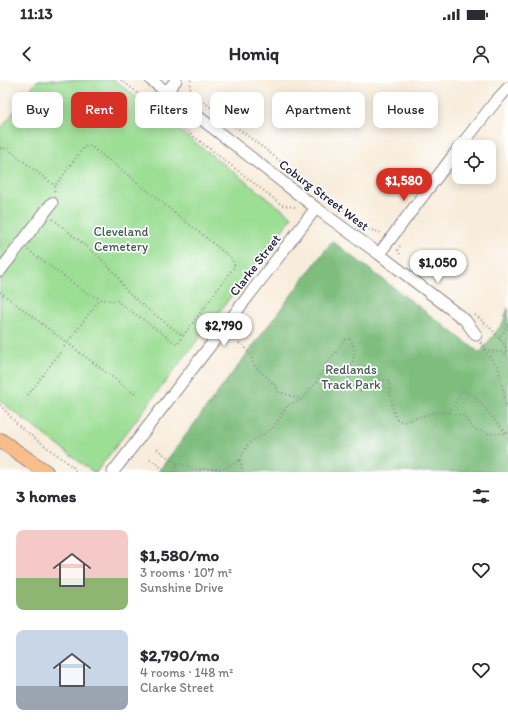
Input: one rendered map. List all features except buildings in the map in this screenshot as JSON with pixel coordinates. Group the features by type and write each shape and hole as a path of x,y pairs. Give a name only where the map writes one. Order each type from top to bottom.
{"main road":[{"path":"0,440 46,472"}],"street":[{"name":"Coburg Street West","path":"152,80 167,92"},
{"path":"167,92 181,81"},
{"path":"466,140 495,102 508,88"},
{"name":"Coburg Street West","path":"202,119 316,208 466,320 476,335"},
{"path":"379,254 452,158"},
{"path":"0,271 48,208"},
{"name":"Clarke Street","path":"113,472 316,208"}],"path":[{"path":"121,80 282,205 298,207 301,210"},
{"path":"191,80 190,84 193,93 208,105 368,229 384,233"},
{"path":"181,81 190,84"},
{"path":"21,244 85,292 100,299 117,301 177,344 236,266 231,258 90,146 84,148 55,186 48,208 116,274 125,289 141,304 183,336"},
{"path":"0,148 8,149 55,186"},
{"path":"0,292 136,395"},
{"path":"28,395 100,299"},
{"path":"499,339 508,324"},
{"path":"476,335 488,351 502,352 508,355"},
{"path":"476,335 486,353 498,367 508,413"},
{"path":"157,449 178,463 193,469 225,469 240,460 248,444 273,428 288,405 302,399 316,383 325,365 344,340 349,339 354,348 347,387 355,391 365,390 380,379 389,381 393,410 397,419 403,422 435,412 449,413 463,416 474,429 490,434 507,433"},
{"path":"239,342 249,351 252,364 275,385 279,392 302,399"},
{"path":"449,413 462,390 472,394 507,433"},
{"path":"0,405 20,427 73,467 76,472"},
{"path":"150,459 167,472"},
{"path":"240,460 243,472"},
{"path":"174,472 178,463"}],"green space":[{"name":"Cleveland Cemetery","path":"38,80 114,80 135,96 135,128 176,128 292,217 96,472 93,472 0,401 0,130 12,114 12,128 63,128 63,92 29,92"},
{"name":"Redlands Track Park","path":"332,241 480,353 503,323 508,308 508,472 158,472"}]}
